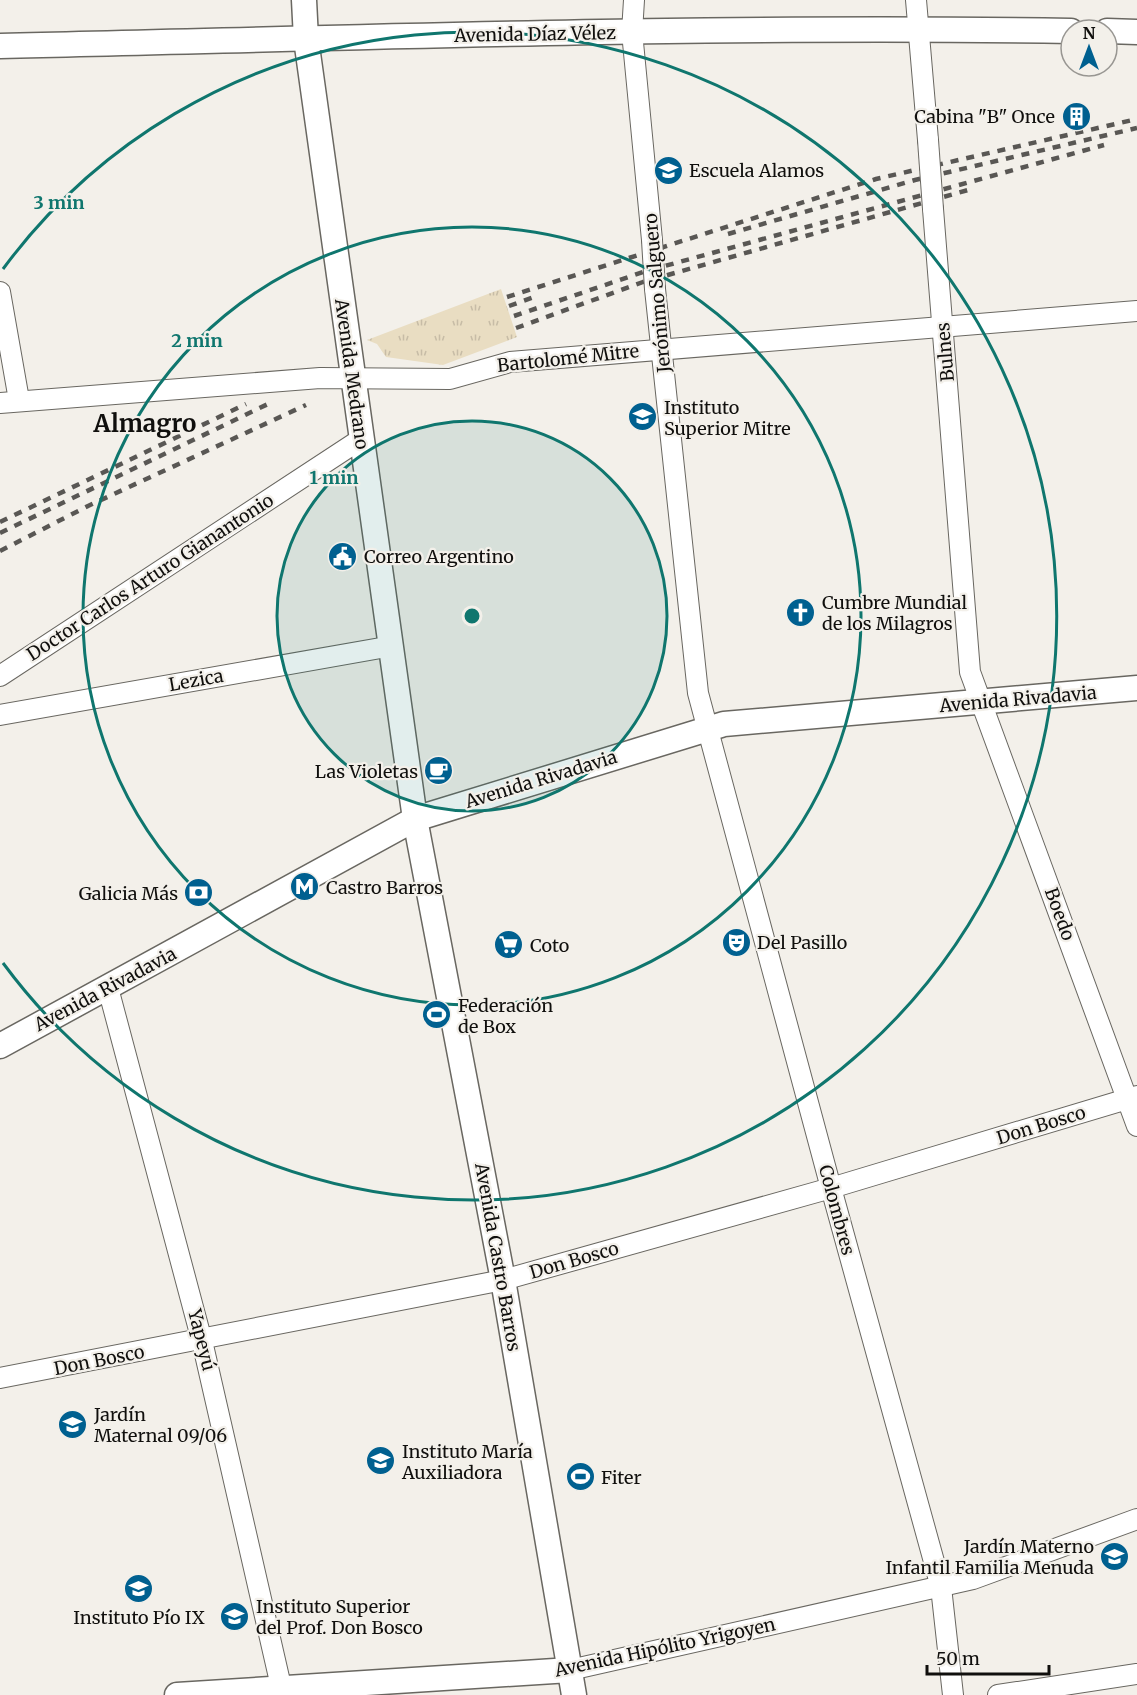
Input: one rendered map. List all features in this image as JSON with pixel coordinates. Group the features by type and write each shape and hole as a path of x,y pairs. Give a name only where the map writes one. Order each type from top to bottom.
{"main road":[{"name":"Avenida Medrano","path":"304,0 306,39 415,819"},
{"name":"Avenida Díaz Vélez","path":"0,46 632,32 919,28 1059,31"},
{"path":"1119,31 1137,32"},
{"name":"Avenida Rivadavia","path":"0,1046 415,819 724,724 1137,688"},
{"name":"Avenida Castro Barros","path":"415,819 503,1280 574,1695"},
{"name":"Avenida Hipólito Yrigoyen","path":"177,1695 283,1692 570,1670"}],"street":[{"name":"Jerónimo Salguero","path":"634,0 632,32 655,289 698,693 707,728"},
{"name":"Bulnes","path":"916,0 970,672 982,702"},
{"path":"0,292 10,401"},
{"name":"Bartolomé Mitre","path":"10,401 352,377 450,379 510,362 1137,311"},
{"name":"Doctor Carlos Arturo Gianantonio","path":"0,676 361,438"},
{"name":"Lezica","path":"0,715 392,646"},
{"name":"Boedo","path":"982,702 1132,1097 1137,1126"},
{"name":"Colombres","path":"707,728 941,1587 953,1695"},
{"name":"Yapeyú","path":"108,988 202,1341 283,1692"},
{"name":"Don Bosco","path":"0,1378 202,1341 503,1280 831,1188 1132,1097"},
{"name":"Avenida Hipólito Yrigoyen","path":"570,1670 973,1579 1137,1520"},
{"path":"998,1695 1137,1674"}],"green space":[{"path":"501,289 517,337 443,365 386,357 377,344 367,340"}],"railway":[{"path":"507,297 876,179 1137,119"},
{"path":"728,234 915,180 1137,128"},
{"path":"514,316 643,272 1104,145"},
{"path":"516,328 643,282 968,190"},
{"path":"509,306 534,297"},
{"path":"0,522 246,404"},
{"path":"0,533 268,404"},
{"path":"0,551 88,506 306,405"}],"place":[{"name":"Cabina \"B\" Once","path":"1076,116"},
{"name":"Escuela Alamos","path":"668,170"},
{"name":"Instituto Superior Mitre","path":"643,417"},
{"name":"Correo Argentino","path":"343,556"},
{"name":"Cumbre Mundial de los Milagros","path":"801,612"},
{"name":"Las Violetas","path":"439,771"},
{"name":"Castro Barros","path":"305,887"},
{"name":"Galicia Más","path":"199,893"},
{"name":"Del Pasillo","path":"736,942"},
{"name":"Coto","path":"509,945"},
{"name":"Federación de Box","path":"437,1015"},
{"name":"Jardín Maternal 09/06","path":"73,1424"},
{"name":"Instituto María Auxiliadora","path":"381,1461"},
{"name":"Fiter","path":"580,1477"},
{"name":"Jardín Materno Infantil Familia Menuda","path":"1115,1556"},
{"name":"Instituto Pío IX","path":"139,1588"},
{"name":"Instituto Superior del Prof. Don Bosco","path":"235,1616"}],"district":[{"name":"Almagro","path":"145,423"}]}
